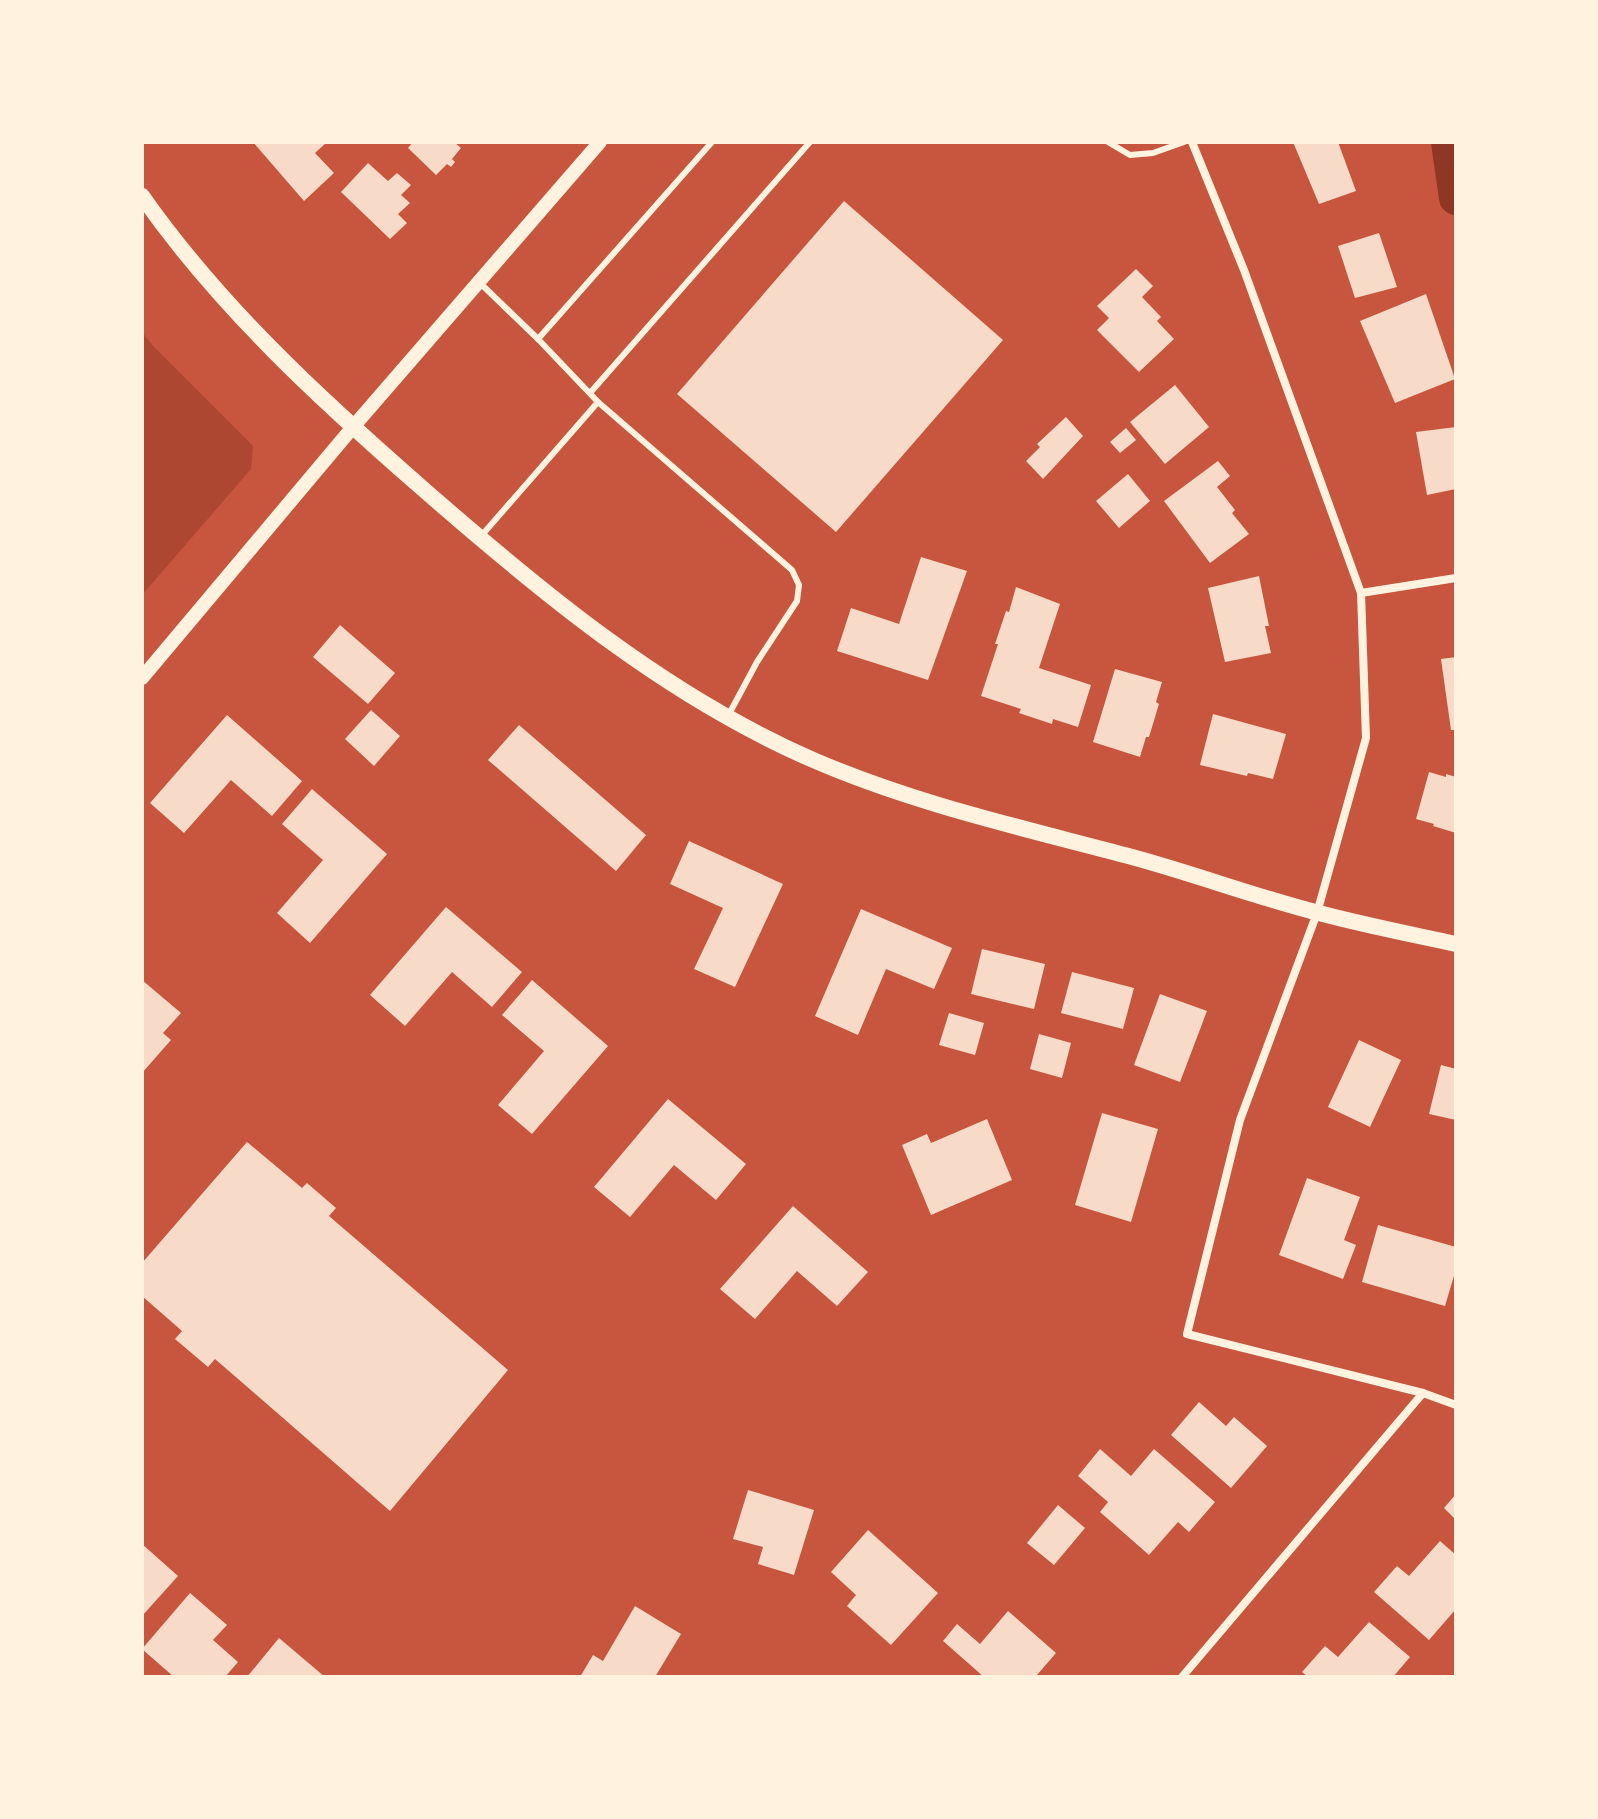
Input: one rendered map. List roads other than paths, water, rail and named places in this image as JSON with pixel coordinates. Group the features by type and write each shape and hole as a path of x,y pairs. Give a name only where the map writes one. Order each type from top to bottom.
{"main road":[{"path":"142,196 164,227 264,342 353,427 508,563 613,644 697,699 813,759 944,807 1139,859 1317,913 1456,944"}],"street":[{"path":"142,678 353,427 600,142"},
{"path":"1192,142 1244,270 1361,593 1366,738 1317,913 1240,1120 1187,1334 1423,1393 1456,1405"},
{"path":"1361,593 1456,578"},
{"path":"1182,1677 1423,1393"}],"lane":[{"path":"538,339 712,142"},
{"path":"590,393 810,142"},
{"path":"1108,142 1130,155 1153,153 1184,142"},
{"path":"480,283 598,402 792,570 799,585 797,601 757,662 728,716"},
{"path":"479,538 598,402"}],"waterway":[{"path":"1448,142 1456,198"}]}
